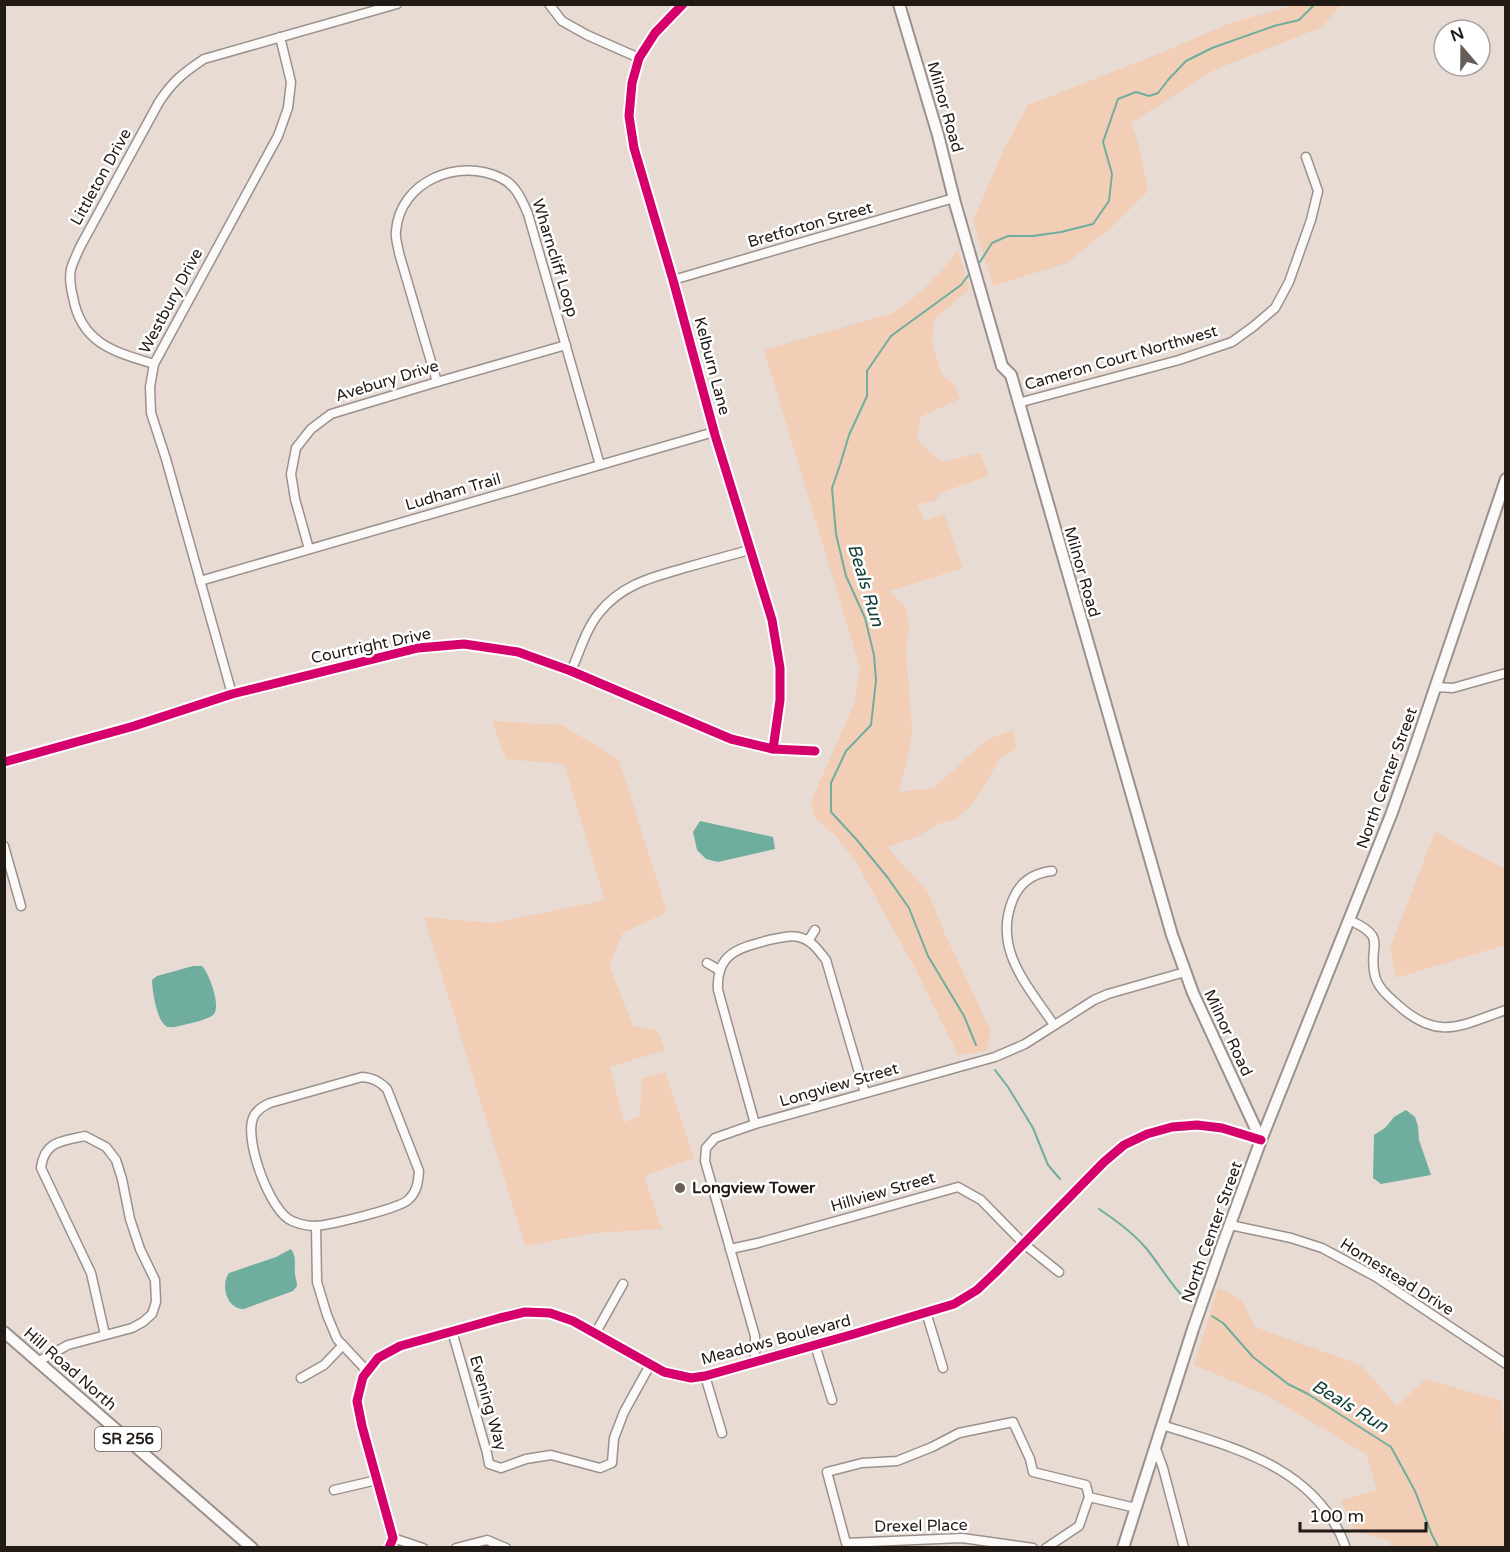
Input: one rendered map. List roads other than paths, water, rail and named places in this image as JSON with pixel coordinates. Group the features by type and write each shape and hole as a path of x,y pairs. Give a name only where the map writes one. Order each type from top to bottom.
{"main road":[{"name":"Milnor Road","path":"899,4 1002,366 1011,375 1172,935 1213,1039 1261,1140"},
{"name":"North Center Street","path":"1124,1548 1193,1329 1230,1225 1261,1140 1394,806 1506,479"},
{"name":"Hill Road North","path":"4,1332 252,1548"}],"street":[{"name":"Littleton Drive","path":"154,364 108,348 91,336 80,323 75,309 71,288 71,269 80,248 169,87 183,73 204,59 397,4"},
{"path":"549,4 562,21 639,58"},
{"name":"Kelburn Lane","path":"683,4 655,33 639,58 632,83 629,116 634,148 714,432 772,620 780,668 780,700 773,749"},
{"name":"Westbury Drive","path":"232,694 151,413 150,387 154,364 278,136 288,108 291,82 280,37"},
{"name":"Cameron Court Northwest","path":"1018,403 1179,360 1232,342 1254,326 1275,308 1289,282 1311,220 1318,191 1306,157"},
{"name":"Wharncliff Loop","path":"437,382 399,253 395,232 401,210 410,195 429,180 454,172 477,170 502,178 520,195 528,214 600,465"},
{"name":"Bretforton Street","path":"673,280 954,198"},
{"name":"Avebury Drive","path":"309,549 295,499 291,474 296,448 311,429 331,414 566,345"},
{"name":"Ludham Trail","path":"200,581 714,432"},
{"path":"571,671 589,628 614,597 651,577 750,550"},
{"name":"Courtright Drive","path":"4,762 134,726 232,694 418,648 464,644 518,652 571,671 731,739 773,749 815,751"},
{"path":"1433,691 1453,688 1506,673"},
{"path":"4,846 21,906"},
{"path":"1052,871 1040,872 1021,885 1010,906 1006,931 1016,968 1054,1025"},
{"path":"1349,920 1362,926 1372,935 1375,942 1375,976 1379,986 1407,1014 1421,1022 1442,1027 1465,1025 1506,1010"},
{"path":"808,941 815,930"},
{"path":"755,1124 717,980 719,970 726,958 742,947 794,936 808,941 821,953 826,960 865,1093"},
{"path":"707,963 719,970"},
{"name":"Longview Street","path":"755,1361 755,1336 705,1161 706,1148 715,1138 755,1124 995,1057 1025,1044 1079,1008 1108,994 1185,972"},
{"path":"362,1077 371,1078 380,1082 387,1089 393,1102 419,1171 415,1192 403,1204 316,1226 290,1221 270,1196 254,1150 253,1119 257,1111 270,1103 362,1077"},
{"name":"Meadows Boulevard","path":"367,1371 378,1358 400,1346 525,1312 550,1312 573,1322 664,1372 691,1378 705,1376 954,1304 977,1290 1104,1162 1124,1145 1147,1134 1172,1127 1197,1125 1222,1128 1261,1140"},
{"path":"39,1361 68,1345 132,1328 152,1314 156,1302 155,1280 140,1249 130,1219 116,1160 106,1147 85,1136 55,1144 46,1150 41,1168 91,1273 105,1335"},
{"name":"Hillview Street","path":"730,1249 958,1187 981,1200 1024,1244 1059,1272"},
{"name":"Homestead Drive","path":"1230,1225 1291,1238 1322,1248 1376,1277 1506,1364"},
{"path":"316,1226 317,1282 327,1315 337,1339 367,1371 363,1377 357,1401 393,1538 389,1548"},
{"path":"595,1334 622,1284"},
{"path":"926,1312 943,1368"},
{"name":"Evening Way","path":"452,1331 489,1464 501,1468 551,1455 600,1468 612,1463 614,1438 624,1413 650,1365"},
{"path":"301,1378 324,1365 343,1345"},
{"path":"815,1345 832,1400"},
{"path":"705,1376 722,1433"},
{"name":"Drexel Place","path":"1033,1548 962,1538 846,1543 827,1472 862,1463 897,1461 959,1433 1013,1422 1030,1459 1033,1472 1086,1485 1089,1497"},
{"path":"1162,1425 1249,1454 1272,1464 1294,1478 1330,1515 1346,1548"},
{"path":"1155,1446 1184,1548"},
{"path":"334,1490 377,1480"},
{"path":"1046,1548 1079,1526 1089,1497 1136,1508"},
{"path":"393,1538 423,1548"},
{"path":"456,1548 487,1540 506,1548"}],"water":[{"path":"700,821 773,837 775,849 718,862 706,859 697,850 693,832"},
{"path":"193,966 202,966 208,975 215,997 216,1010 207,1019 168,1027 164,1025 158,1013 152,980 157,976"},
{"path":"1406,1110 1415,1117 1419,1140 1431,1175 1381,1184 1373,1178 1374,1135 1385,1128 1394,1117"},
{"path":"291,1249 295,1258 297,1285 293,1291 244,1309 238,1308 229,1301 225,1284 229,1273 276,1257"}],"waterway":[{"name":"Beals Run","path":"980,262 992,243 1008,236 1033,236 1093,224 1109,201 1112,174 1103,142 1118,99 1136,92 1149,96 1158,93 1186,61 1212,48 1274,26 1299,20 1315,4"},
{"name":"Beals Run","path":"970,273 961,285 891,336 867,371 867,396 849,435 832,488 836,534 846,576 865,618 874,655 876,680 871,725 846,751 831,783 831,812 888,878 909,908 928,956 964,1016 976,1045"},
{"name":"Beals Run","path":"995,1070 1033,1128 1048,1165 1060,1179"},
{"name":"Beals Run","path":"1099,1209 1141,1243 1186,1300"},
{"name":"Beals Run","path":"1212,1316 1223,1323 1253,1357 1288,1384 1308,1394 1391,1447 1415,1491 1439,1548"}],"place":[{"name":"Longview Tower","path":"680,1188"}]}
